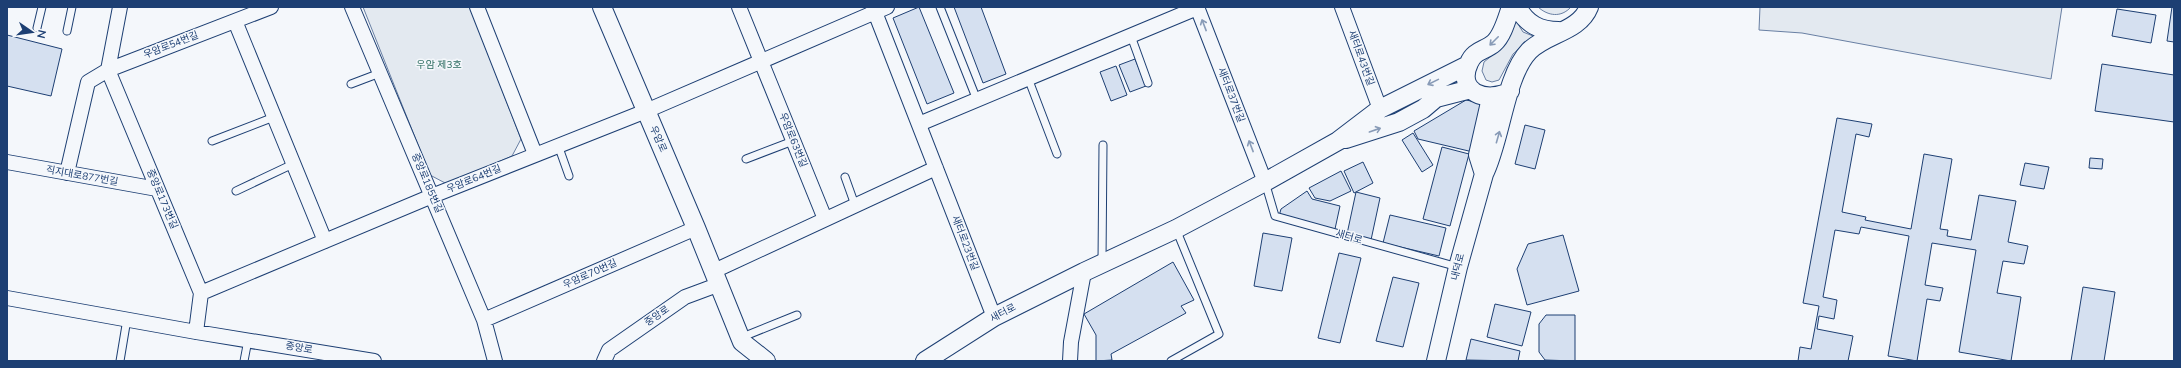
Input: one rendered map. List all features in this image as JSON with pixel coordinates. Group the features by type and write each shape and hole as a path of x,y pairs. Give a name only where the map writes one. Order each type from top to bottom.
{"street":[{"path":"108,70 120,7"},
{"name":"우암로54번길","path":"67,173 88,82 108,70 271,7"},
{"name":"중앙로185번길","path":"352,7 484,320 496,361"},
{"path":"477,7 535,154"},
{"name":"우암로","path":"602,7 717,278 740,338 742,342 766,361"},
{"name":"우암로63번길","path":"739,7 825,219"},
{"name":"새터로37번길","path":"1028,78 1197,7 1265,182"},
{"name":"새터로43번길","path":"1342,7 1380,109"},
{"path":"1510,91 1501,96 1491,98 1480,96 1471,89 1466,80 1468,65 1473,55 1496,41 1511,7"},
{"path":"1517,7 1524,18 1534,26 1546,31 1559,31"},
{"name":"내덕로","path":"1437,361 1458,267 1484,174 1491,160 1510,91 1520,64 1530,51 1559,31 1576,24 1590,8"},
{"path":"646,112 878,9"},
{"name":"새터로23번길","path":"878,9 919,124 994,317"},
{"path":"235,21 325,241"},
{"path":"1338,141 1380,109 1468,65"},
{"name":"중앙로173번길","path":"108,70 201,293 196,332"},
{"path":"919,124 1028,78"},
{"path":"1338,141 1399,122 1423,109 1436,98 1471,89"},
{"path":"1484,174 1478,155 1491,98"},
{"name":"우암로64번길","path":"201,293 535,154 646,112"},
{"name":"새터로","path":"925,361 994,317 1102,263 1176,229 1338,141"},
{"name":"직지대로877번길","path":"7,162 158,189"},
{"path":"717,278 825,219 936,168"},
{"name":"우암로70번길","path":"484,320 696,228"},
{"path":"1070,361 1071,342 1084,272"},
{"name":"중앙로","path":"604,361 609,350 685,297 717,278"},
{"name":"중앙로","path":"7,298 196,332 374,361"}],"lane":[{"path":"37,28 42,7"},
{"path":"67,31 72,7"},
{"path":"940,7 977,100"},
{"path":"1131,36 1148,83"},
{"path":"351,84 380,73"},
{"path":"1028,78 1057,154"},
{"path":"212,140 276,122"},
{"path":"746,160 793,141"},
{"path":"1102,263 1103,144"},
{"path":"558,145 570,176"},
{"path":"236,191 294,164"},
{"path":"845,177 855,205"},
{"name":"새터로","path":"1265,182 1275,216 1458,267"},
{"path":"1171,361 1219,334 1176,229"},
{"path":"740,338 798,315"},
{"path":"120,361 128,319"},
{"path":"244,361 248,340"}],"green space":[{"name":"우암 제3호","path":"363,7 470,7 521,139 512,156 447,184 430,175"},
{"path":"1538,7 1571,7 1563,13 1550,14"},
{"path":"1760,7 2062,7 2051,79 1802,33 1759,30"},
{"path":"1516,21 1523,32 1533,36 1513,54 1499,80 1492,82 1486,80 1482,71 1484,62 1500,49"}],"building":[{"path":"919,7 954,93 927,104 893,18"},
{"path":"954,7 981,7 1006,74 983,83"},
{"path":"2172,7 2174,7 2174,42 2167,41"},
{"path":"2117,9 2156,15 2151,43 2112,36"},
{"path":"7,35 62,49 51,96 7,86"},
{"path":"1135,59 1146,86 1130,92 1119,65"},
{"path":"2102,64 2174,75 2174,122 2095,111"},
{"path":"1116,66 1127,95 1111,101 1100,72"},
{"path":"1466,100 1485,104 1473,152 1418,139 1414,131"},
{"path":"1837,118 1872,124 1869,137 1856,134 1842,212 1866,217 1865,220 1911,229 1924,154 1952,159 1940,229 1948,230 1947,236 1971,240 1979,195 2016,201 2008,242 2028,246 2024,264 2003,261 1997,293 2021,297 2011,361 1959,352 1976,250 1932,243 1925,285 1943,288 1940,301 1927,299 1917,361 1888,356 1909,236 1861,227 1859,234 1835,230 1823,297 1837,300 1834,319 1819,316 1817,329 1853,336 1848,361 1798,361 1800,347 1811,349 1819,306 1803,303"},
{"path":"1525,125 1545,130 1535,169 1515,164"},
{"path":"1413,133 1433,165 1422,172 1402,140"},
{"path":"1442,147 1469,154 1450,226 1423,219"},
{"path":"2090,158 2103,159 2102,169 2089,168"},
{"path":"1363,162 1373,183 1354,193 1344,171"},
{"path":"2025,163 2049,167 2044,189 2020,185"},
{"path":"1341,171 1351,191 1330,201 1315,198 1309,188"},
{"path":"1307,191 1312,199 1340,206 1335,229 1279,216 1281,209"},
{"path":"1356,192 1380,198 1371,240 1347,234"},
{"path":"1390,215 1446,228 1439,256 1383,243"},
{"path":"1263,233 1292,238 1282,291 1254,286"},
{"path":"1563,235 1579,291 1527,305 1517,269 1528,244"},
{"path":"1339,253 1361,258 1340,343 1318,338"},
{"path":"1173,262 1194,300 1181,306 1186,313 1111,354 1112,360 1096,361 1096,335 1084,314"},
{"path":"1393,277 1419,283 1403,347 1376,341"},
{"path":"2083,287 2115,292 2104,361 2071,361"},
{"path":"1495,304 1531,312 1522,346 1487,337"},
{"path":"1546,315 1575,315 1575,361 1545,360 1539,352 1539,324"},
{"path":"1471,339 1520,351 1518,361 1466,360"}]}
